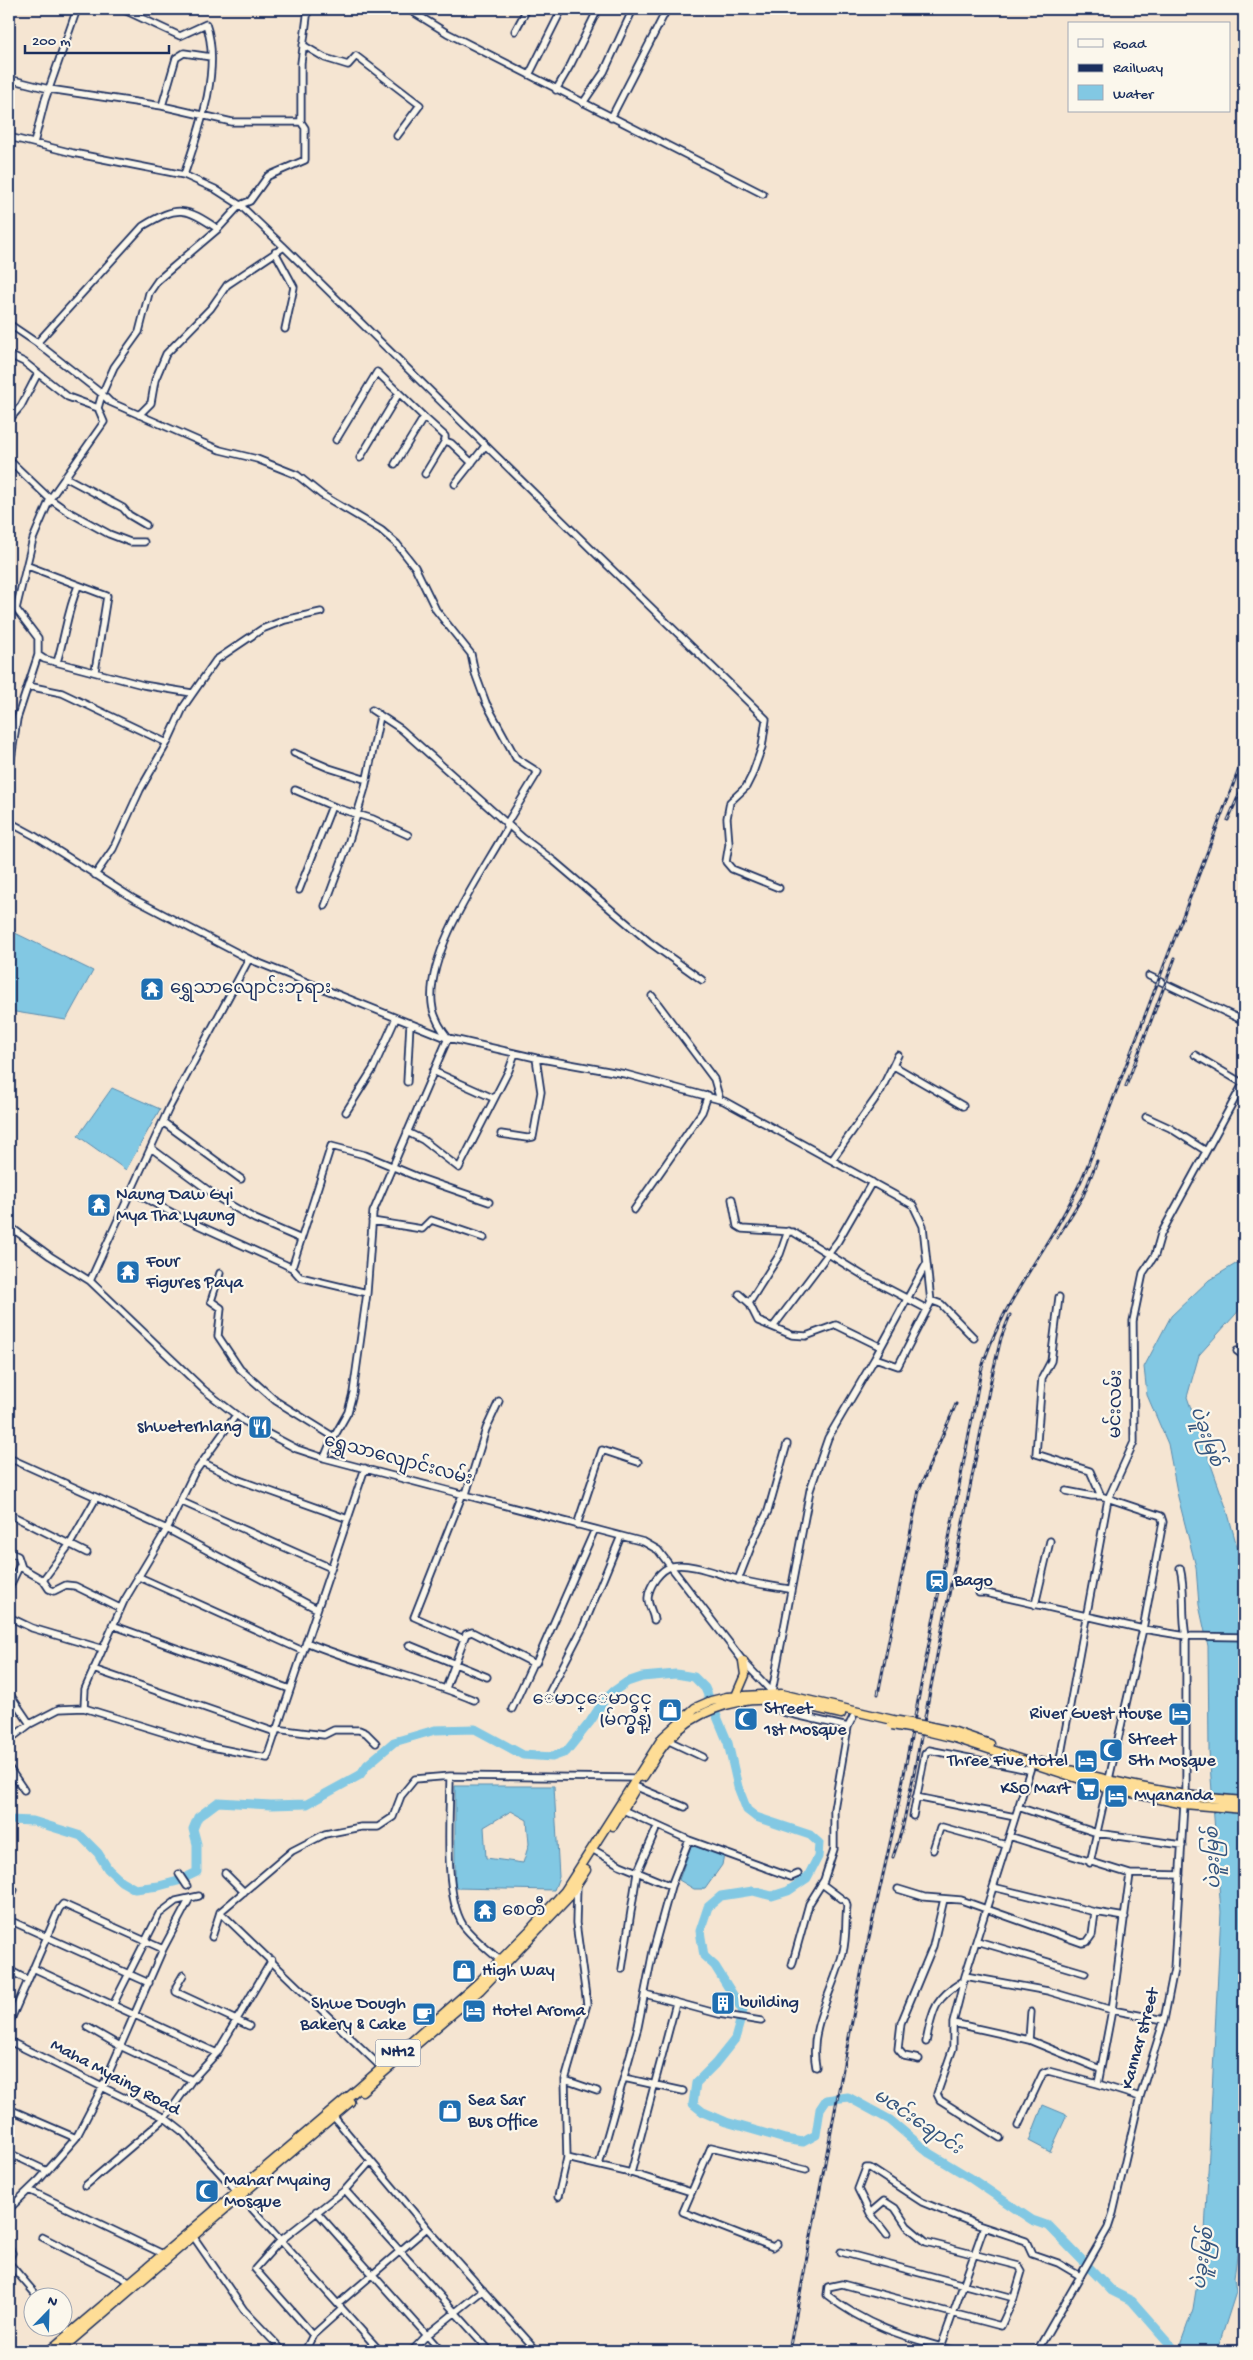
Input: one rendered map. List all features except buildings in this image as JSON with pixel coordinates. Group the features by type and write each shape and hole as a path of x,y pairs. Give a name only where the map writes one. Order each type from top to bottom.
{"highway":[{"path":"736,1696 745,1675 743,1661"},
{"name":"NH12","path":"501,1962 556,1911 577,1884 594,1850 636,1778 663,1737 697,1712 736,1696 773,1696 927,1729 956,1732 1059,1770 1109,1784 1189,1801 1244,1809"},
{"name":"NH12","path":"713,1704 757,1700 773,1696 853,1717 892,1722"},
{"name":"NH12","path":"72,2331 194,2236 239,2193 383,2069 480,1990 501,1962 556,1902 579,1872 623,1810 667,1740 697,1712"},
{"name":"NH12","path":"927,1729 1031,1767 1059,1770"},
{"name":"NH12","path":"1189,1801 1244,1801"},
{"name":"NH12","path":"59,2351 134,2284 164,2254 333,2116 383,2069"},
{"name":"NH12","path":"49,2351 64,2338"}],"street":[{"path":"34,144 49,89 77,9"},
{"path":"122,9 180,36 206,24 212,40 203,116 184,175"},
{"path":"9,773 17,719 38,654 38,638 16,609 28,566 33,539 50,499 104,422 98,408 102,394 114,367 139,332 149,293 158,280 218,229 240,205 250,201 268,176 305,160 305,128 301,122 301,63 307,9"},
{"path":"408,9 447,33 556,90 763,194"},
{"path":"515,31 527,9"},
{"path":"529,75 562,9"},
{"path":"556,90 598,9"},
{"path":"583,104 604,72 633,9"},
{"path":"611,118 667,9"},
{"path":"304,45 326,58 348,66 356,56 420,105 397,136"},
{"path":"162,106 176,58 184,53 211,57"},
{"path":"9,79 49,89 162,106 232,122 301,122"},
{"path":"9,137 34,144 184,175 215,188 240,205 284,247 485,446 766,719 762,747 752,775 746,787 730,802 727,818 730,844 726,862 732,869 779,888"},
{"path":"36,343 143,226 162,214 183,210 194,213 218,229"},
{"path":"139,415 151,403 155,380 166,354 211,308 227,285 284,247"},
{"path":"276,252 294,287 284,329"},
{"path":"9,324 110,402 220,450 257,459 297,475 322,495 381,530 397,544 415,567 436,610 471,654 475,673 486,703 516,758 538,772 507,823 506,830 450,927 435,973 432,1004 441,1028 448,1038"},
{"path":"9,355 24,362 68,397 98,408"},
{"path":"336,440 377,372 446,436 445,441 425,474"},
{"path":"9,420 21,406 38,373"},
{"path":"360,458 399,393"},
{"path":"395,464 424,417"},
{"path":"445,441 451,443 472,462"},
{"path":"455,484 485,446"},
{"path":"9,460 50,499 109,534 130,542 144,542"},
{"path":"65,477 123,508 129,515 146,525"},
{"path":"28,566 107,596 95,671"},
{"path":"57,662 62,646 65,622 78,586"},
{"path":"95,875 112,849 140,790 167,743 192,693 221,655 250,637 285,620 321,612"},
{"path":"38,654 57,662 142,685 192,693"},
{"path":"28,686 62,693 167,743"},
{"path":"372,710 400,730 649,942 702,980"},
{"path":"325,906 367,780 380,716"},
{"path":"294,753 329,768 367,780"},
{"path":"295,790 332,806 357,813 408,835"},
{"path":"299,890 332,806"},
{"path":"9,822 134,900 249,959 448,1038 536,1058 625,1074 720,1100 913,1205 923,1226 930,1300 898,1366 875,1358"},
{"path":"90,1281 163,1122 249,959"},
{"path":"1149,976 1244,1021"},
{"path":"652,996 714,1079 720,1100"},
{"path":"346,1112 373,1069 396,1018"},
{"path":"407,1082 410,1024"},
{"path":"324,1458 348,1412 354,1393 367,1293 373,1212 448,1038"},
{"path":"407,1132 423,1140 459,1168 493,1098 509,1070 515,1053"},
{"path":"832,1160 849,1135 866,1115 894,1066 898,1055"},
{"path":"1195,1055 1244,1083"},
{"path":"501,1134 533,1137 541,1092 536,1058"},
{"path":"894,1066 963,1106"},
{"path":"433,1071 493,1098"},
{"name":"မင်းလမ်း","path":"1059,1770 1108,1499 1134,1442 1133,1321 1143,1273 1155,1254 1161,1234 1244,1083"},
{"path":"634,1210 702,1112 708,1096"},
{"path":"1146,1117 1170,1128 1206,1151"},
{"path":"163,1122 241,1179"},
{"path":"292,1268 331,1146 365,1155 392,1167 489,1202"},
{"path":"151,1148 220,1199 255,1219 301,1239"},
{"path":"773,1327 829,1254 872,1182"},
{"path":"132,1191 178,1216 242,1243 292,1268 300,1278 367,1293"},
{"path":"732,1199 737,1226 742,1229 788,1232 802,1236 864,1276 927,1309"},
{"path":"372,1221 422,1229 431,1220 484,1238"},
{"name":"ရွှေသာလျောင်းလမ်း","path":"9,1226 50,1256 90,1281 204,1390 236,1415 297,1450 644,1542 658,1550 743,1661 773,1696 775,1708 783,1712 848,1727"},
{"path":"749,1302 780,1254 788,1232"},
{"path":"773,1696 790,1589 810,1490 828,1438 926,1265"},
{"path":"220,1273 211,1302 221,1308 218,1336 223,1347 254,1384 276,1401 334,1438"},
{"path":"739,1294 749,1302 758,1321 792,1335 806,1336 836,1325 881,1347"},
{"path":"1059,1297 1050,1361 1042,1378 1034,1451 1038,1456 1090,1471 1101,1496"},
{"path":"930,1300 941,1304 974,1338"},
{"path":"1237,1351 1244,1356"},
{"path":"464,1638 414,1617 413,1614 464,1494 486,1429 499,1401"},
{"path":"84,1708 84,1689 103,1650 120,1608 137,1576 167,1529 193,1475 236,1415"},
{"path":"738,1580 754,1539 768,1511 786,1444"},
{"path":"577,1525 602,1450 638,1462"},
{"path":"9,1458 167,1529 317,1609"},
{"path":"202,1462 239,1480 348,1519"},
{"path":"9,1740 30,1724 59,1709 84,1708 207,1746 267,1758 365,1468"},
{"path":"1066,1490 1092,1496 1101,1496 1161,1516 1163,1522 1143,1629 1090,1863"},
{"path":"43,1580 70,1544 96,1498"},
{"path":"180,1501 332,1568"},
{"path":"9,1514 87,1553"},
{"path":"512,1708 533,1663 536,1663 552,1629 595,1529"},
{"path":"548,1695 584,1625 621,1536"},
{"path":"1035,1606 1050,1541"},
{"path":"9,1552 18,1556 20,1560 20,1565 10,1584"},
{"path":"20,1565 43,1580 49,1590 54,1592 66,1585 75,1586 120,1608"},
{"path":"654,1620 648,1597 656,1579 670,1567 686,1566 738,1580 790,1589"},
{"name":"Kannar street","path":"1037,2351 1108,2228 1140,2097 1164,2020 1174,1969 1182,1845 1189,1801 1186,1636 1182,1619 1183,1581 1180,1568"},
{"path":"137,1576 303,1651"},
{"path":"979,1594 986,1593 1035,1606 1143,1629 1186,1636 1244,1637"},
{"path":"9,1617 32,1628 103,1650"},
{"path":"112,1625 290,1689"},
{"path":"446,1688 464,1638 466,1634 472,1632 533,1663"},
{"path":"306,1642 339,1656 392,1670 446,1688 474,1700"},
{"path":"409,1645 487,1677"},
{"path":"93,1669 276,1730 324,1735 334,1730 359,1730 366,1733 376,1743"},
{"path":"9,1693 30,1724"},
{"path":"792,1965 809,1904 822,1884 834,1849 834,1809 848,1727 853,1717"},
{"path":"667,1740 703,1756"},
{"path":"913,1816 925,1754 929,1750 1031,1767 964,1979 953,2023 953,2048 937,2094 940,2100 1000,2138"},
{"path":"9,1768 24,1790"},
{"path":"450,1776 450,1869 454,1902 463,1925 501,1962"},
{"path":"212,1937 220,1912 292,1851 325,1834 360,1827 378,1827 393,1817 401,1796 415,1779 450,1776 636,1778"},
{"path":"637,1787 685,1807"},
{"path":"916,1797 1015,1817"},
{"path":"1018,1807 1097,1833 1182,1845"},
{"path":"623,1810 689,1840 791,1877 798,1874"},
{"path":"622,1969 637,1873 658,1827"},
{"path":"933,1850 942,1827 1006,1845"},
{"path":"1009,1836 1130,1874 1180,1875"},
{"path":"599,2165 638,2027 653,1951 671,1886 689,1840"},
{"path":"594,1850 637,1873 671,1886"},
{"path":"225,1873 244,1892"},
{"path":"179,1874 187,1886"},
{"path":"1098,2084 1112,2010 1130,1874"},
{"path":"558,2196 567,2158 565,2080 587,2004 576,1923 577,1884"},
{"path":"816,2067 813,2050 816,2033 844,1952 847,1906 846,1902 822,1884"},
{"path":"992,1887 1095,1912 1125,1917"},
{"path":"898,1889 924,1897 961,1900 1082,1943 1088,1942 1092,1935 1095,1912"},
{"path":"9,1901 14,1890"},
{"path":"114,2006 159,1914 176,1901 198,1896"},
{"path":"9,2209 29,2190 76,2138 102,2086 163,1949 190,1898"},
{"path":"919,2059 904,2056 898,2049 899,2031 933,1946 944,1899"},
{"path":"9,2024 46,1936 63,1904 163,1949"},
{"path":"220,1912 272,1960 383,2069"},
{"path":"9,1920 149,1983"},
{"path":"977,1941 1085,1972"},
{"path":"85,2186 165,2118 192,2080 217,2053 272,1960"},
{"path":"33,1968 217,2053"},
{"path":"9,1970 28,1980"},
{"path":"183,1975 176,1987 176,1992 249,2026"},
{"path":"926,2042 930,2020 941,1997 964,1979 1048,1991 1112,2010 1164,2020"},
{"path":"645,1994 676,2003 760,2021"},
{"path":"631,2174 676,2003"},
{"path":"1029,2040 1032,2012"},
{"path":"953,2023 1029,2040 1100,2069"},
{"path":"87,2027 120,2046 192,2080"},
{"name":"Maha Myaing Road","path":"9,2041 165,2118 205,2154 280,2241 380,2351"},
{"path":"1018,2126 1043,2073 1048,2071 1140,2097"},
{"path":"624,2078 682,2090"},
{"path":"565,2080 597,2091"},
{"path":"9,2109 76,2138"},
{"path":"333,2116 427,2228 537,2351"},
{"path":"777,2244 773,2247 683,2212 711,2147 806,2170"},
{"path":"9,2153 47,2170"},
{"path":"567,2158 599,2165 691,2192"},
{"path":"313,2335 255,2269 280,2241 344,2190 370,2162"},
{"path":"887,2235 870,2213 858,2189 866,2168 870,2168 922,2202 984,2227 1026,2241 1032,2254 1081,2274"},
{"path":"29,2190 164,2254"},
{"path":"344,2190 490,2351"},
{"path":"870,2213 884,2201 889,2203 907,2226 926,2242 974,2256 1019,2266 1022,2271 1014,2298 1001,2326 842,2284 828,2287 827,2295 850,2313 895,2335 956,2351"},
{"path":"316,2211 372,2276 441,2351"},
{"path":"941,2347 984,2227"},
{"path":"305,2351 313,2335 340,2306 399,2250 427,2228"},
{"path":"194,2236 244,2310 283,2351"},
{"path":"42,2237 134,2284"},
{"path":"9,2248 12,2253 9,2262 31,2288"},
{"path":"841,2252 1014,2298"},
{"path":"412,2351 426,2336 482,2290"},
{"path":"1243,2351 1244,2345"}],"water":[{"path":"9,930 93,971 66,1020 9,1011"},
{"path":"112,1088 160,1109 126,1170 78,1136"},
{"name":"ပဲခူးမြစ်","path":"1244,1259 1244,1305 1199,1355 1187,1397 1227,1510 1244,1572 1244,2205 1234,2278 1236,2292 1217,2351 1178,2351 1193,2309 1205,2233 1221,1912 1209,1751 1208,1646 1199,1605 1196,1567 1178,1497 1168,1444 1147,1395 1144,1367 1171,1316 1209,1280"},
{"path":"455,1786 554,1786 559,1877 554,1890 455,1888","holes":["511,1811 527,1820 529,1844 523,1863 486,1858 484,1827"]},
{"path":"692,1843 724,1854 722,1865 705,1889 694,1889 679,1880"},
{"path":"1043,2105 1067,2115 1050,2152 1029,2141"}],"waterway":[{"name":"မဇင်းချောင်း","path":"9,1820 33,1821 81,1836 98,1853 108,1869 121,1881 135,1889 159,1886 178,1881 197,1872 197,1844 193,1829 198,1817 218,1802 271,1805 307,1804 360,1775 367,1765 394,1742 435,1730 475,1729 523,1755 552,1757 566,1752 590,1722 607,1696 627,1682 642,1677 676,1674 694,1677 705,1688 728,1743 738,1787 747,1810 756,1817 810,1835 819,1843 818,1857 807,1878 788,1891 772,1896 753,1891 721,1896 708,1907 700,1931 704,1956 715,1966 743,2011 735,2039 715,2064 696,2083 693,2104 703,2112 726,2122 785,2139 803,2142 816,2135 820,2109 826,2100 848,2097 890,2120 929,2153 969,2177 1032,2220 1049,2226 1112,2291 1132,2301 1176,2351"}],"railway":[{"path":"789,2351 863,1964 895,1821 981,1371 989,1347 1011,1301 1064,1214 1083,1176 1244,756"},
{"path":"1228,820 1244,783"},
{"path":"1126,1086 1175,958"},
{"path":"1057,1238 1083,1196 1097,1161"},
{"path":"893,1857 902,1830 914,1773 991,1380 1001,1338 1010,1315"},
{"path":"878,1694 919,1490 956,1404"}],"place":[{"name":"ရွှေသာလျောင်းဘုရား","path":"152,989"},
{"name":"Naung Daw Gyi Mya Tha Lyaung","path":"99,1205"},
{"name":"Four Figures Paya","path":"128,1272"},
{"name":"shweterhlang","path":"260,1427"},
{"name":"Bago","path":"937,1581"},
{"name":"ေမာင္ေမာင္ခင္ (မ်က္မွန္)","path":"670,1710"},
{"name":"River Guest House","path":"1180,1714"},
{"name":"Street 1st Mosque","path":"746,1719"},
{"name":"Street 5th Mosque","path":"1111,1750"},
{"name":"Three Five Hotel","path":"1086,1761"},
{"name":"KSO Mart","path":"1088,1789"},
{"name":"Myananda","path":"1116,1796"},
{"name":"စေတီ","path":"485,1911"},
{"name":"High Way","path":"464,1971"},
{"name":"building","path":"723,2003"},
{"name":"Hotel Aroma","path":"474,2011"},
{"name":"Shwe Dough Bakery & Cake","path":"424,2014"},
{"name":"Sea Sar Bus Office","path":"450,2111"},
{"name":"Mahar Myaing Mosque","path":"207,2191"}]}
